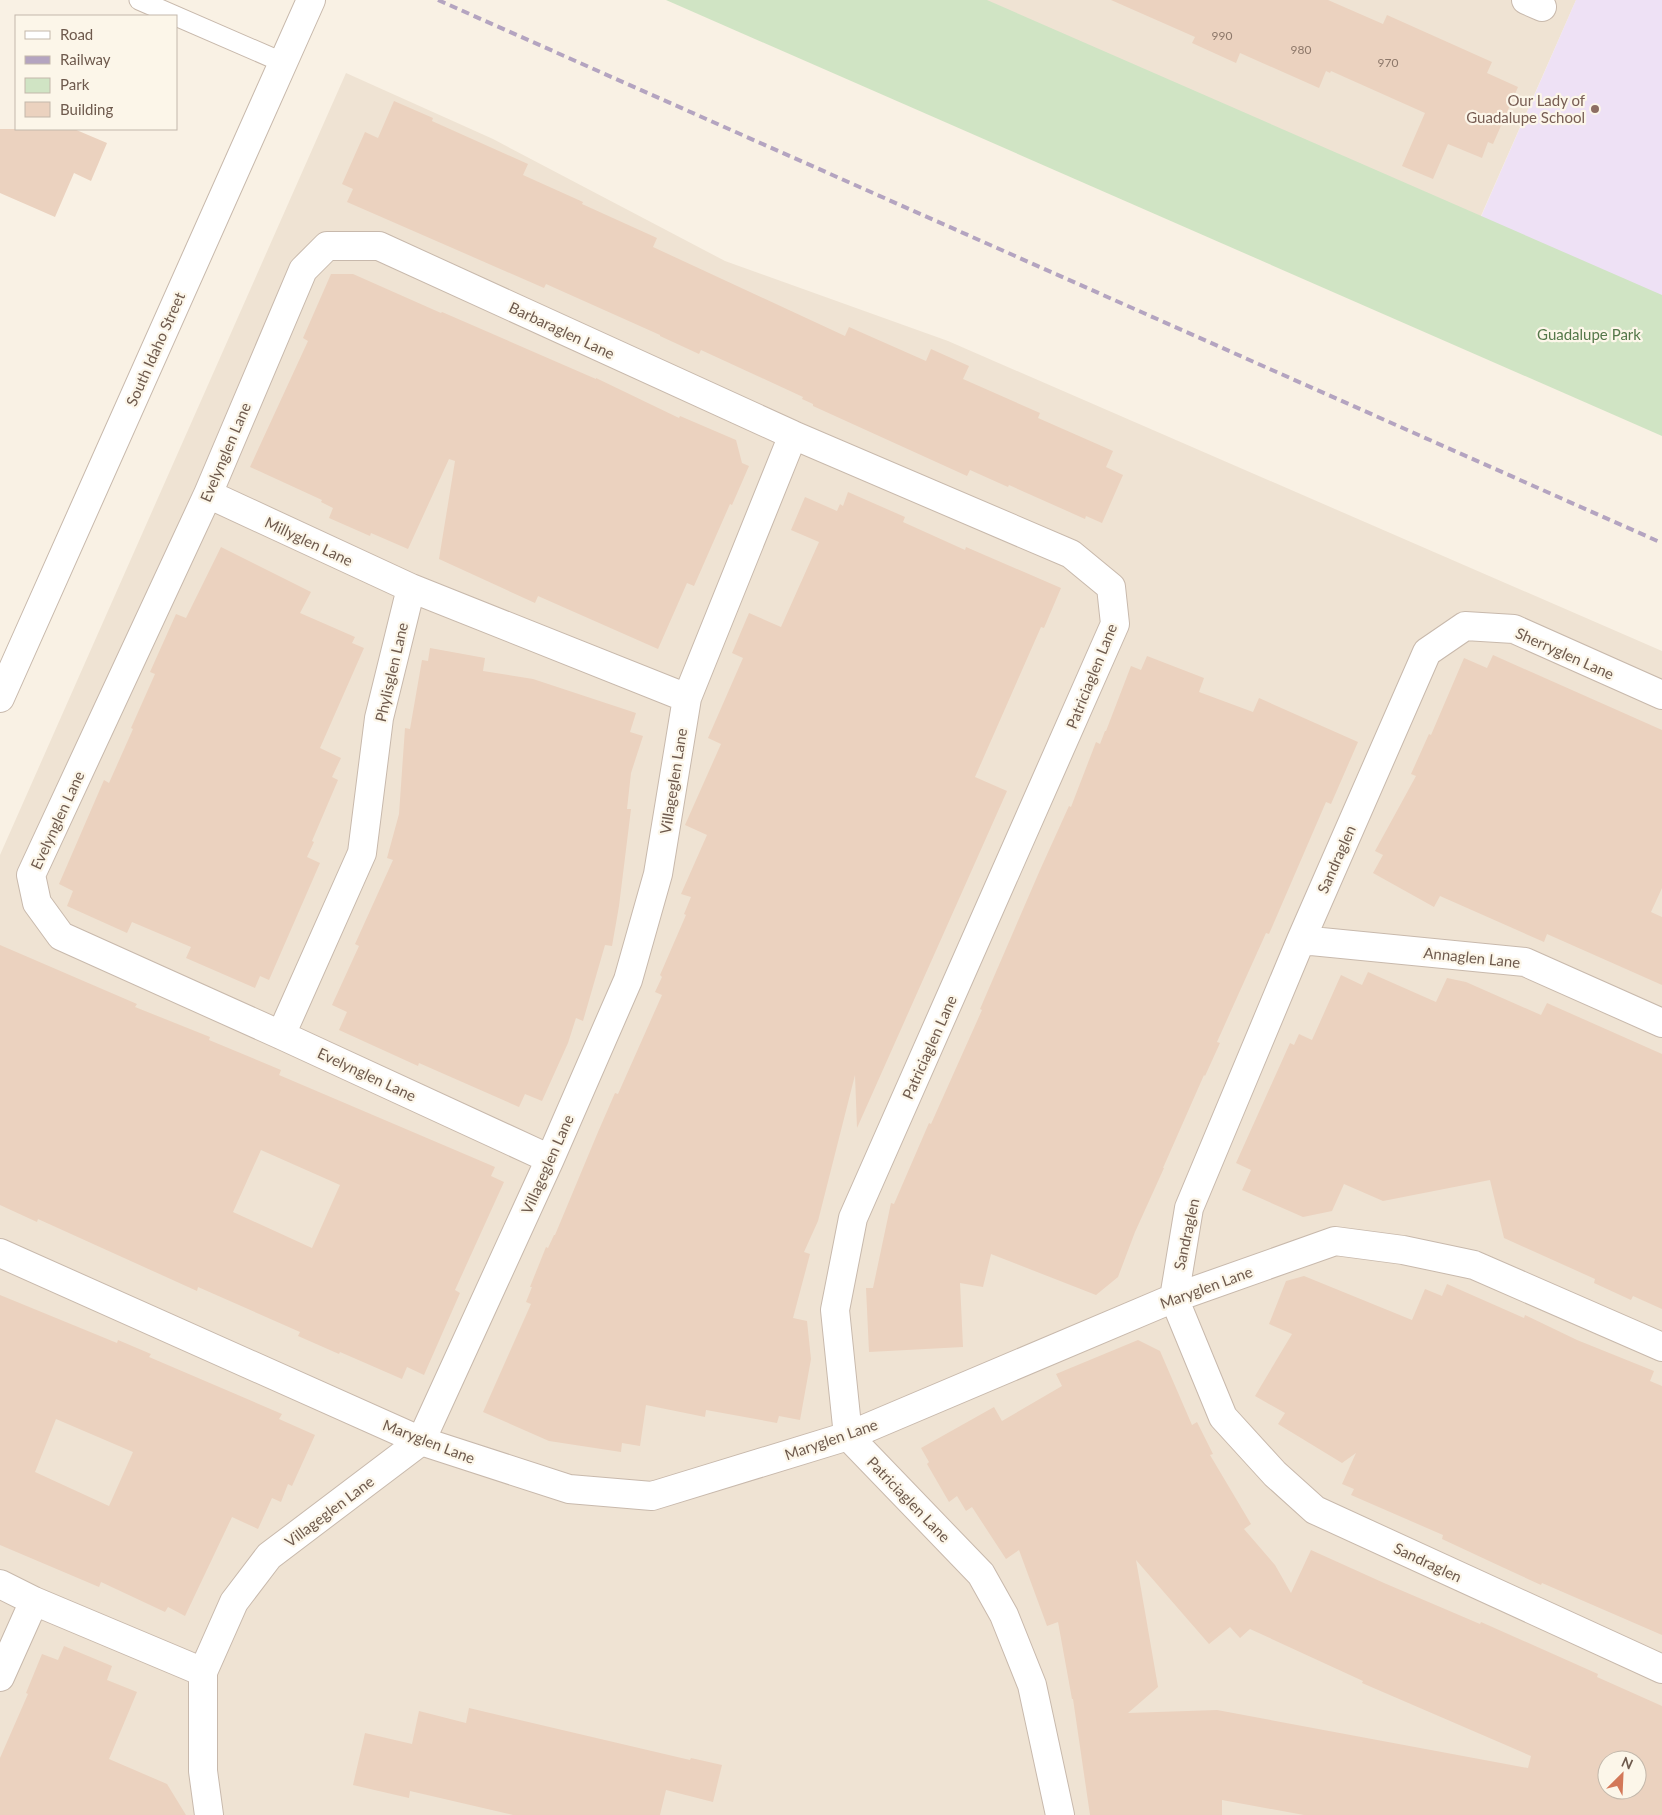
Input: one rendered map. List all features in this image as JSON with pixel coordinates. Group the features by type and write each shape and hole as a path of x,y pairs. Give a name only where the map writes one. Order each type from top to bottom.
{"street":[{"name":"South Idaho Street","path":"0,698 311,0"},
{"name":"Barbaraglen Lane","path":"327,246 379,246 793,435"},
{"name":"Evelynglen Lane","path":"327,246 303,270 208,494 31,875 37,903 61,936 282,1035 550,1159"},
{"name":"Villageglen Lane","path":"209,1815 203,1771 203,1672 234,1602 269,1556 421,1441 550,1159 628,980 658,874 687,698 793,435"},
{"name":"Patriciaglen Lane","path":"793,435 1071,554 1111,587 1115,624 853,1218 835,1310 848,1436 982,1574 1004,1615 1032,1685 1060,1815"},
{"name":"Millyglen Lane","path":"208,494 411,588"},
{"path":"411,588 687,698"},
{"name":"Phylisglen Lane","path":"282,1035 362,853 379,718 411,588"},
{"name":"Sherryglen Lane","path":"1465,626 1514,629 1662,696"},
{"name":"Sandraglen","path":"1465,626 1427,652 1301,940 1222,1125 1189,1208 1174,1298 1223,1417 1275,1474 1315,1510 1662,1669"},
{"name":"Annaglen Lane","path":"1301,940 1525,962 1662,1023"},
{"name":"Maryglen Lane","path":"0,1253 421,1441 569,1489 652,1496 848,1436 1174,1298 1335,1241 1403,1250 1474,1265 1662,1348"},
{"path":"0,1584 34,1601 203,1672"},
{"path":"0,1677 34,1601"}],"lane":[{"path":"139,0 174,15"},
{"path":"178,17 284,62"}],"shaded area":[{"path":"963,0 1576,0 1480,218"},
{"name":"Our Lady of Guadalupe School","path":"1576,0 1662,0 1662,300 1480,219"},
{"path":"346,73 493,139 725,261 948,341 1662,651 1662,1815 0,1815 0,855"}],"green space":[{"name":"Guadalupe Park","path":"666,0 987,0 1662,295 1662,436"}],"building":[{"path":"1111,0 1328,0 1383,24 1387,15 1492,62 1487,73 1518,87 1493,144 1488,142 1482,158 1448,144 1433,179 1402,166 1425,113 1331,71 1330,73 1326,71 1319,88 1240,53 1236,63 1192,43 1195,37"},
{"path":"394,101 433,118 432,121 528,164 523,175 657,238 653,247 845,336 849,327 926,361 931,349 969,366 963,379 1040,413 1038,418 1113,451 1106,467 1123,475 1102,523 1086,516 1085,519 970,470 967,476 813,406 813,404 802,399 803,397 701,350 699,354 546,284 544,288 347,202 353,189 342,184 365,132 378,138"},
{"path":"0,129 76,130 107,143 91,181 74,173 55,217 0,193"},
{"path":"331,274 353,274 596,378 679,418 680,416 736,440 742,463 749,466 694,586 687,583 658,649 538,596 535,603 439,559 455,461 449,459 408,549 371,533 370,536 329,518 333,508 321,502 322,500 250,467 308,341 303,338"},
{"path":"848,492 905,517 903,522 965,550 966,547 1061,588 1044,628 1041,627 975,777 1007,791 857,1128 855,1075 818,1221 804,1252 810,1254 793,1318 807,1321 811,1359 800,1420 779,1416 777,1423 706,1410 705,1417 646,1405 640,1446 622,1443 621,1452 549,1441 483,1412 531,1304 526,1302 546,1247 548,1248 555,1235 615,1093 618,1094 662,995 655,992 662,977 660,975 686,915 684,914 691,897 681,894 707,835 685,825 721,744 708,738 743,658 732,653 749,613 781,627 819,542 791,530 805,497 837,511 840,504 843,506"},
{"path":"221,547 311,592 300,613 355,637 352,643 364,648 320,748 341,758 332,777 338,780 307,857 320,863 269,980 260,976 255,988 186,958 191,947 132,922 127,933 67,906 73,891 59,884 104,780 109,783 133,729 131,728 155,674 150,672 176,614 186,618"},
{"path":"430,648 485,658 483,671 533,679 636,713 630,732 643,736 631,773 627,809 631,809 612,946 605,945 583,1021 576,1018 568,1043 542,1101 525,1094 519,1107 419,1063 418,1066 339,1030 347,1012 332,1005 359,946 355,944 393,860 387,858 399,814 405,728 410,729 422,660 428,661"},
{"path":"1493,655 1662,730 1662,888 1651,912 1662,917 1662,985 1547,934 1544,942 1440,896 1434,907 1373,873 1383,855 1375,851 1416,776 1411,774 1429,734 1431,735 1464,658 1487,668"},
{"path":"1147,656 1204,678 1199,692 1253,712 1259,698 1358,742 1331,804 1326,802 1269,934 1266,933 1234,1004 1217,1042 1220,1043 1135,1232 1118,1277 1096,1295 991,1254 983,1287 960,1283 963,1347 869,1352 866,1288 873,1288 891,1203 894,1204 929,1123 931,1124 982,1010 980,1009 1040,870 1069,806 1071,807 1096,742 1100,744 1106,731 1131,666 1141,670"},
{"path":"0,945 137,1004 135,1007 210,1037 209,1040 281,1070 279,1075 495,1167 491,1176 504,1182 455,1290 460,1293 424,1375 407,1367 402,1379 298,1336 300,1332 198,1287 197,1291 38,1219 37,1222 0,1205","holes":["261,1150 340,1185 312,1248 233,1212"]},
{"path":"1368,972 1436,1002 1447,978 1466,982 1541,1015 1547,1003 1662,1054 1662,1309 1633,1296 1631,1300 1594,1283 1595,1279 1504,1238 1490,1180 1383,1201 1344,1184 1332,1211 1303,1217 1242,1190 1251,1170 1236,1163 1290,1043 1294,1045 1299,1034 1312,1040 1341,975 1362,985"},
{"path":"1304,1276 1412,1320 1425,1289 1442,1296 1447,1284 1524,1318 1525,1315 1577,1340 1654,1371 1650,1381 1662,1386 1662,1635 1542,1583 1541,1585 1442,1539 1443,1535 1351,1495 1354,1489 1342,1484 1356,1453 1342,1463 1278,1424 1285,1413 1255,1396 1292,1334 1269,1324 1286,1281"},
{"path":"0,1295 117,1343 118,1340 151,1354 149,1357 282,1414 279,1419 315,1435 292,1486 288,1484 281,1502 272,1498 258,1529 232,1517 185,1616 168,1607 165,1612 101,1582 99,1587 0,1545","holes":["56,1419 133,1452 109,1506 35,1472"]},
{"path":"1138,1340 1160,1351 1192,1425 1197,1422 1213,1454 1210,1455 1251,1524 1244,1529 1275,1565 1291,1593 1311,1550 1598,1674 1597,1677 1662,1706 1662,1815 1304,1815 1222,1800 1222,1815 1090,1815 1073,1699 1058,1622 1047,1626 1019,1550 1006,1559 972,1507 966,1511 957,1496 949,1502 927,1464 929,1462 921,1448 994,1407 1002,1421 1062,1386 1056,1374","holes":["1136,1560 1209,1644 1230,1627 1240,1638 1250,1629 1363,1681 1362,1683 1531,1756 1528,1768 1217,1710 1128,1713 1158,1687"]},
{"path":"64,1646 112,1666 107,1680 137,1692 109,1759 167,1784 186,1815 0,1815 0,1758 28,1694 26,1693 42,1654 58,1660"},
{"path":"469,1708 690,1760 691,1758 722,1765 713,1802 666,1790 660,1815 513,1815 410,1791 409,1798 353,1785 365,1733 412,1744 419,1711 466,1723"}],"railway":[{"path":"438,0 1662,543"}],"place":[{"name":"Our Lady of Guadalupe School","path":"1595,109"}]}
